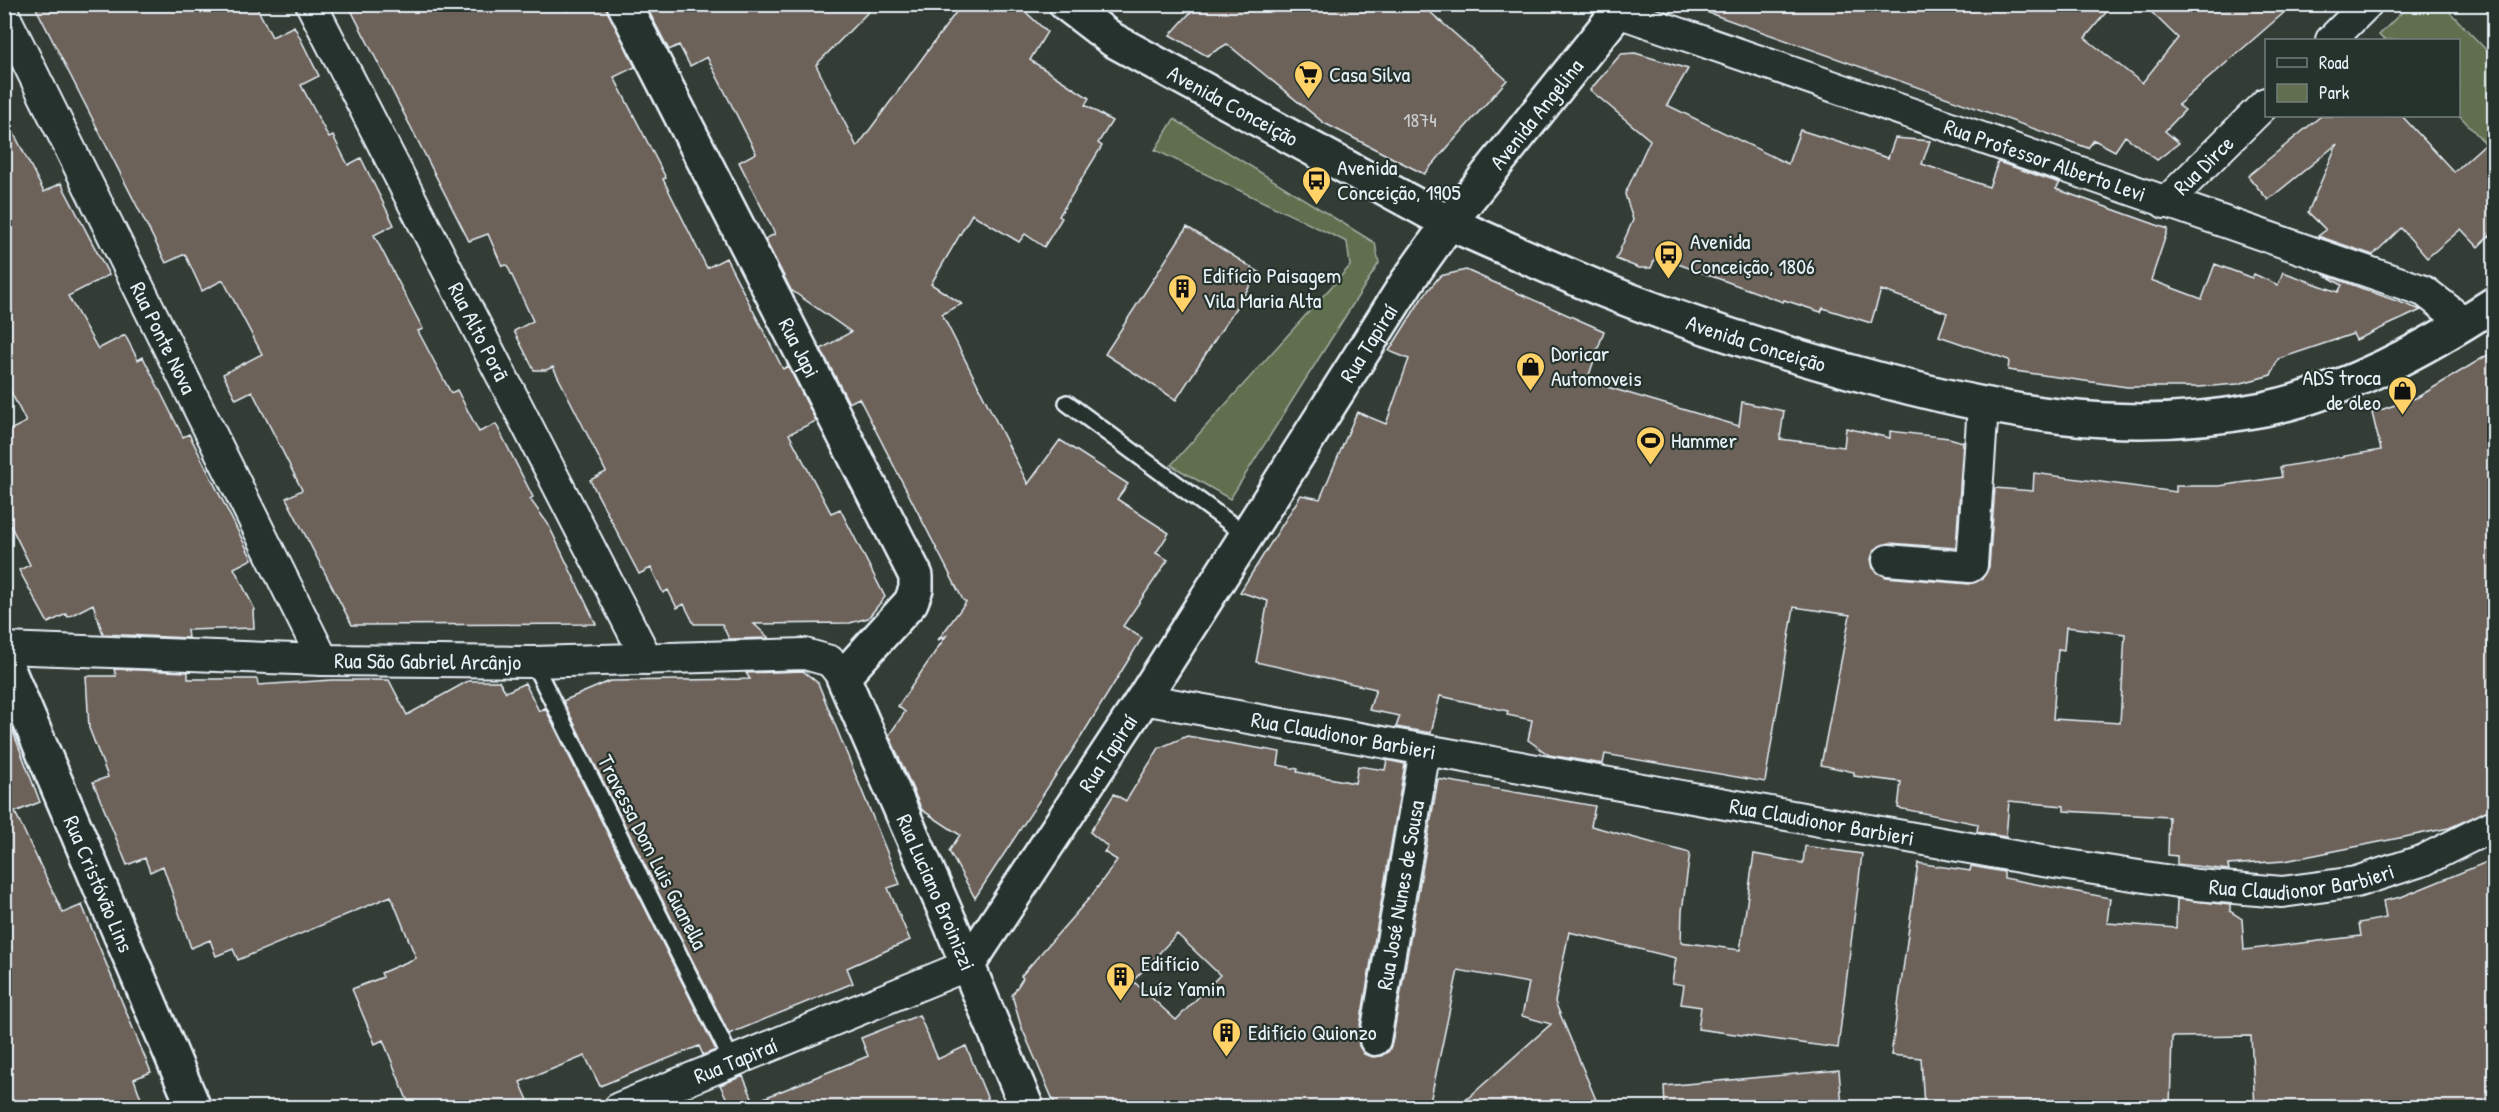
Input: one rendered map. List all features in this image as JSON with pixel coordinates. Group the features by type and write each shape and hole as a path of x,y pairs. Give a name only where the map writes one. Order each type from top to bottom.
{"street":[{"name":"Rua Alto Porã","path":"311,4 647,659"},
{"name":"Rua Japi","path":"624,4 916,576 916,589 911,602 843,677"},
{"name":"Avenida Conceição","path":"1066,4 1113,40 1449,223 1600,289 1705,327 1821,363 1983,406 2132,422 2183,421 2265,409 2352,382 2494,304"},
{"path":"2332,39 2367,4"},
{"name":"Avenida Angelina","path":"1449,223 1621,8"},
{"name":"Rua Professor Alberto Levi","path":"1621,8 2165,203 2424,291 2464,322"},
{"name":"Rua Ponte Nova","path":"4,15 323,660"},
{"name":"Rua Dirce","path":"2165,203 2265,104"},
{"name":"Rua Tapiraí","path":"619,1107 968,965 1143,699 1407,282 1449,223"},
{"path":"1888,560 1970,567 1972,565 1983,406"},
{"name":"Rua São Gabriel Arcânjo","path":"4,648 323,660 532,662 805,654 830,661 843,677"},
{"name":"Rua Cristóvão Lins","path":"4,660 194,1107"},
{"name":"Rua Luciano Broinizzi","path":"843,677 949,920 1027,1107"},
{"name":"Rua Claudionor Barbieri","path":"1143,699 2036,860 2197,885 2282,892 2356,882 2424,860 2494,825"},
{"name":"Rua José Nunes de Sousa","path":"1375,1040 1425,750"},
{"path":"949,920 968,928 992,930"}],"lane":[{"path":"1067,403 1246,535"},
{"name":"Travessa Dom Luis Guanella","path":"532,662 732,1061"}],"green space":[{"path":"2409,5 2443,5 2494,58 2494,153 2460,116 2460,39 2383,39 2379,35"},
{"path":"1174,119 1375,243 1379,263 1230,499 1171,465 1350,266 1347,242 1155,150"}],"building":[{"path":"34,4 255,4 272,37 294,26 319,76 301,85 329,138 333,136 348,165 361,158 394,225 374,235 423,329 418,331 451,393 457,390 479,432 496,424 533,497 530,499 548,524 596,624 352,625 286,498 302,490 252,391 236,399 223,374 262,354 223,280 202,291 185,254 166,263"},
{"path":"348,4 563,4 566,11 581,4 606,4 635,67 614,77 666,178 663,179 707,268 726,258 783,369 788,366 816,421 789,434 831,513 840,509 885,597 868,618 850,623 754,624 769,638 729,639 722,624 694,624 684,604 677,608 668,590 663,593 651,568 639,574 590,480 606,472 553,367 546,370 534,370 514,331 533,321 507,265 502,266 488,234 469,241"},
{"path":"645,4 876,4 816,65 857,147 962,4 1017,4 1047,32 1030,60 1089,98 1085,105 1112,121 1098,143 1102,146 1059,216 1062,218 1044,247 1025,234 1019,242 972,214 931,284 962,304 942,314 1028,484 1060,440 1128,484 1117,499 1169,533 1156,553 1168,560 1123,626 1142,638 1081,737 975,898 949,851 960,835 922,810 889,735 905,712 898,706 946,636 938,640 966,602 859,398 849,403 821,349 851,332 791,290 765,239 775,234 739,162 756,153 707,57 690,66 679,45 669,50"},
{"path":"1198,4 1421,4 1507,80 1424,174 1324,123 1227,44 1207,56 1170,35"},
{"path":"1696,4 2113,4 2085,38 2142,83 2178,38 2143,4 2294,4 2178,105 2185,110 2165,131 2179,143 2157,160 2125,136 2115,151 2094,140 2088,148 1695,8"},
{"path":"1635,53 1688,69 1667,105 1788,164 1800,130 1888,158 1895,138 1930,141 1922,164 1989,187 1998,162 2060,183 2056,189 2168,229 2151,280 2202,299 2215,264 2252,278 2254,274 2278,285 2283,272 2338,292 2342,285 2323,274 2421,310 2356,340 2353,334 2278,359 2271,375 2238,384 2199,387 2127,387 2008,370 2009,360 1939,336 1947,313 1881,290 1871,323 1823,308 1821,312 1784,300 1783,302 1656,256 1651,268 1639,268 1616,259 1633,220 1625,194 1650,140 1590,90 1621,54"},
{"path":"4,114 44,192 61,183 109,275 68,296 98,349 125,335 138,360 143,357 183,437 189,434 252,559 234,568 255,610 253,611 254,628 187,630 188,638 103,634 93,604 68,617 66,614 48,623 19,570 30,565 4,512 4,433 26,422 4,378"},
{"path":"2320,117 2403,117 2454,172 2494,136 2494,231 2478,247 2461,229 2427,258 2401,228 2373,255 2318,236 2326,230 2308,212 2337,144 2268,200 2248,176"},
{"name":"Edifício Paisagem Vila Maria Alta","path":"1187,227 1259,272 1176,400 1105,354"},
{"path":"1466,270 1604,331 1587,381 1739,426 1742,402 1784,411 1780,439 1844,447 1846,428 1890,438 1890,431 1949,438 1963,442 1956,548 1889,543 1874,550 1871,559 1873,568 1886,577 1969,584 1982,579 1989,567 1995,488 2033,491 2034,473 2176,492 2176,486 2219,486 2282,477 2280,467 2381,450 2372,413 2418,397 2494,351 2494,808 2449,828 2285,861 2228,865 2229,870 2177,864 2177,856 2168,855 2169,817 2064,811 2064,806 2009,801 2006,837 1977,832 1978,824 1898,808 1901,782 1854,776 1854,772 1821,765 1850,615 1794,607 1765,782 1605,754 1603,764 1549,755 1528,740 1532,720 1507,715 1508,711 1440,696 1431,733 1396,727 1400,716 1369,710 1376,689 1256,662 1268,601 1240,592 1301,495 1320,499 1357,412 1386,424 1409,359 1389,351 1422,298 1440,276","holes":["2066,627 2125,634 2120,723 2053,719 2058,649 2064,650"]},
{"path":"114,669 188,672 188,679 257,679 258,685 332,680 389,680 407,715 468,681 499,681 506,692 525,683 539,711 545,708 716,1050 703,1055 699,1046 600,1086 585,1056 520,1082 531,1107 410,1107 383,1040 375,1044 352,989 383,977 381,973 416,958 391,896 238,960 233,949 216,956 210,940 191,948 163,866 150,872 145,858 127,865 93,782 108,777 89,728 86,676 116,676"},
{"path":"803,671 818,683 900,884 888,888 910,940 847,968 853,983 729,1034 563,701 610,681 750,679 746,673"},
{"path":"7,716 40,802 15,812 63,913 82,905 151,1072 134,1079 144,1107 4,1107 4,717"},
{"path":"1187,736 1280,752 1278,765 1298,769 1297,772 1355,783 1358,766 1385,770 1387,760 1405,764 1358,1037 1359,1046 1364,1054 1373,1057 1381,1056 1389,1051 1392,1043 1438,779 1595,806 1591,826 1690,853 1682,911 1681,942 1740,950 1754,854 1803,863 1805,846 1862,854 1838,1048 1698,1029 1701,1007 1681,1004 1684,985 1672,983 1676,958 1569,932 1555,1002 1599,1107 1458,1107 1551,1024 1522,1016 1529,983 1458,970 1429,1107 1056,1107 1021,1026 1012,995 1023,978 1021,976 1092,895 1117,860 1104,852 1108,847 1090,832 1114,794 1126,801 1159,748","holes":["1177,934 1220,975 1176,1020 1133,981"]},
{"path":"2494,859 2494,1107 2255,1107 2251,1036 2172,1037 2170,1107 1924,1107 1921,1058 1891,1055 1918,863 1970,871 1971,866 2004,872 2004,878 2110,898 2107,923 2176,928 2177,899 2230,905 2230,911 2242,919 2244,950 2361,936 2359,923 2386,918 2383,901 2401,897"},
{"path":"919,1015 938,1059 966,1046 991,1107 731,1107 720,1085 743,1076 754,1102 868,1056 861,1038"},
{"path":"1839,1070 1842,1107 1665,1107 1664,1086"}],"place":[{"name":"Casa Silva","path":"1308,100"},
{"name":"Avenida Conceição, 1905","path":"1316,206"},
{"name":"Avenida Conceição, 1806","path":"1669,280"},
{"name":"Edifício Paisagem Vila Maria Alta","path":"1182,314"},
{"name":"Doricar Automoveis","path":"1530,392"},
{"name":"ADS troca de oleo","path":"2402,416"},
{"name":"Hammer","path":"1650,466"},
{"name":"Edifício Luíz Yamin","path":"1120,1002"},
{"name":"Edifício Quionzo","path":"1227,1058"}]}
